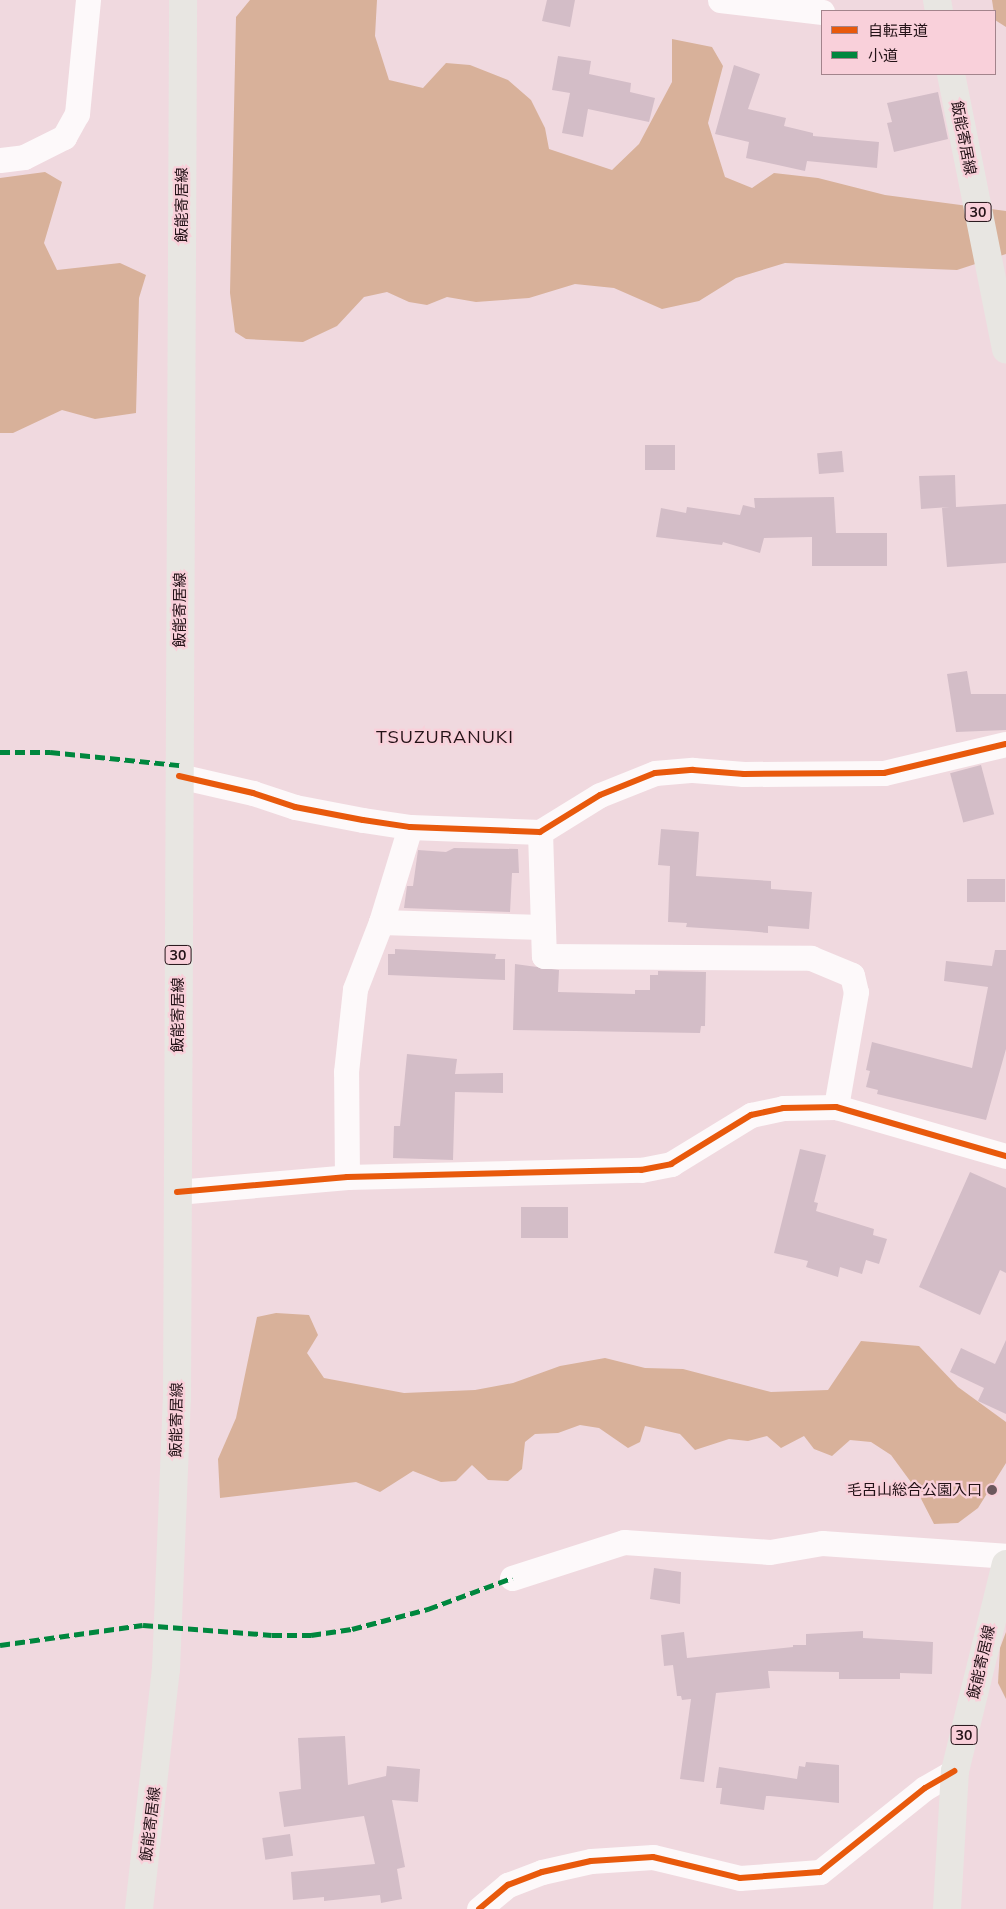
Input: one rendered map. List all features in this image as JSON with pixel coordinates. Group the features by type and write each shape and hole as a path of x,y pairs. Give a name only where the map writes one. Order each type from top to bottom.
{"main road":[{"name":"飯能寄居線","path":"140,1909 156,1778 173,1551 177,1192 183,0"},
{"name":"飯能寄居線","path":"951,75 1006,350"},
{"name":"飯能寄居線","path":"947,1909 955,1771 998,1624 1006,1564"}],"street":[{"path":"0,160 24,157 64,137 77,114 88,0"},
{"path":"719,1 821,12"},
{"path":"179,776 253,793 295,807 410,827 540,832 600,795 655,773 693,770 744,774 884,773 1006,744"},
{"path":"347,1177 346,1072 355,989 381,922 410,827"},
{"path":"540,832 544,956 811,958 852,975 856,992 836,1107"},
{"path":"381,922 543,927"},
{"path":"177,1192 347,1177 641,1170 671,1164 751,1115 783,1108 836,1107 1006,1156"},
{"path":"512,1578 624,1542 770,1552 822,1543 1006,1556"},
{"path":"478,1909 508,1885 542,1872 591,1861 653,1857 740,1878 820,1872 925,1788 955,1771"}],"shaded area":[{"path":"250,0 377,0 375,36 389,80 423,88 446,63 470,65 508,80 531,100 545,128 549,149 612,170 639,144 672,82 672,39 712,47 723,66 708,123 725,177 752,188 774,173 818,178 885,195 1006,211 1006,254 957,270 785,263 736,278 699,301 662,309 614,288 575,284 529,298 476,302 447,297 427,305 409,302 387,292 364,297 337,326 303,342 246,339 235,332 230,293 236,17"},
{"path":"992,0 1006,0 1006,27 996,21 996,10 994,10"},
{"path":"45,172 62,182 44,243 57,270 120,263 146,275 139,298 136,413 95,419 62,410 13,433 0,433 0,178"},
{"path":"276,1313 309,1315 318,1335 307,1353 324,1378 404,1393 475,1390 513,1383 560,1366 605,1358 645,1368 683,1369 771,1392 828,1390 861,1341 919,1346 958,1387 1006,1422 1006,1463 978,1508 958,1523 934,1524 916,1489 891,1455 871,1442 850,1440 832,1456 814,1449 804,1436 781,1448 767,1436 748,1441 729,1439 695,1450 680,1434 645,1426 640,1442 628,1448 599,1428 580,1425 558,1433 535,1434 525,1442 522,1469 508,1481 488,1480 472,1465 456,1481 441,1482 413,1471 380,1492 356,1482 220,1498 218,1459 236,1418 257,1317"},
{"path":"1006,1632 1006,1699 998,1683 1000,1648"}],"building":[{"path":"547,0 575,0 570,27 542,21"},
{"path":"558,56 591,61 589,74 631,83 630,92 655,98 649,122 588,109 583,137 562,133 570,93 552,90"},
{"path":"734,65 760,74 748,109 786,118 784,126 813,133 813,136 879,142 877,168 807,161 805,171 746,158 749,142 715,134"},
{"path":"938,92 948,139 894,152 887,123 892,122 887,103"},
{"path":"645,445 675,445 675,470 645,470"},
{"path":"842,451 844,472 819,474 817,453"},
{"path":"955,475 956,507 1006,504 1006,563 947,567 942,508 950,507 921,509 919,476"},
{"path":"834,497 836,533 887,533 887,566 812,566 812,537 764,538 760,553 723,542 722,545 656,537 661,508 686,513 687,507 740,515 743,505 755,508 754,498"},
{"path":"967,671 971,694 1006,694 1006,730 956,732 947,674"},
{"path":"981,765 994,814 963,823 950,773"},
{"path":"661,829 699,832 696,876 771,881 771,889 812,892 809,929 768,926 768,933 686,927 687,923 668,922 670,866 658,865"},
{"path":"454,848 518,849 519,873 512,873 510,912 404,908 407,886 413,886 418,850 446,852"},
{"path":"967,879 1005,879 1005,902 967,902"},
{"path":"395,949 496,954 495,959 505,959 505,980 388,975 388,954 395,954"},
{"path":"995,950 1006,950 1006,1049 986,1120 877,1094 878,1090 866,1087 870,1071 866,1070 872,1042 972,1068 988,987 944,981 946,961 992,966"},
{"path":"515,964 559,970 558,992 635,994 635,990 650,990 650,975 658,975 658,971 706,972 705,1026 701,1026 700,1033 513,1030"},
{"path":"407,1054 457,1059 455,1074 503,1073 503,1093 455,1092 453,1160 393,1158 394,1126 400,1126"},
{"path":"800,1149 826,1155 814,1202 818,1203 816,1211 874,1229 873,1235 887,1239 879,1264 866,1260 862,1274 840,1267 838,1277 806,1267 808,1261 774,1253"},
{"path":"970,1172 1006,1188 1006,1273 1000,1270 980,1315 919,1287"},
{"path":"521,1207 568,1207 568,1238 521,1238"},
{"path":"1006,1340 1006,1414 978,1401 984,1388 950,1372 961,1348 995,1364"},
{"path":"654,1568 681,1572 680,1604 650,1599"},
{"path":"863,1631 863,1638 933,1642 932,1674 900,1673 900,1679 839,1679 839,1672 768,1671 770,1688 716,1693 704,1782 680,1779 691,1699 682,1700 681,1696 677,1696 673,1665 664,1666 661,1635 684,1632 687,1658 806,1645 806,1634"},
{"path":"345,1736 348,1785 386,1776 387,1766 420,1769 418,1802 392,1800 405,1867 397,1869 402,1899 381,1903 380,1895 324,1901 324,1897 293,1900 291,1872 375,1864 364,1816 284,1827 279,1792 301,1789 298,1738"},
{"path":"806,1762 839,1765 839,1803 766,1796 764,1810 720,1804 722,1788 716,1788 719,1767 797,1779 799,1766 805,1767"},
{"path":"290,1834 293,1856 265,1860 262,1838"}],"marked path":[{"path":"0,752 50,752 179,765"},
{"path":"0,1645 143,1625 272,1635 311,1635 352,1629 428,1609 512,1578"}],"cycle path":[{"path":"179,776 253,793 295,807 363,820 410,827 540,832 600,795 655,773 693,770 744,774 884,773 1006,744"},
{"path":"177,1192 347,1177 641,1170 671,1164 751,1115 783,1108 836,1107 1006,1156"},
{"path":"479,1909 508,1885 542,1872 591,1861 653,1857 740,1878 820,1872 925,1788 955,1771"}],"place":[{"name":"毛呂山総合公園入口","path":"992,1490"}],"district":[{"name":"TSUZURANUKI","path":"445,737"}]}
